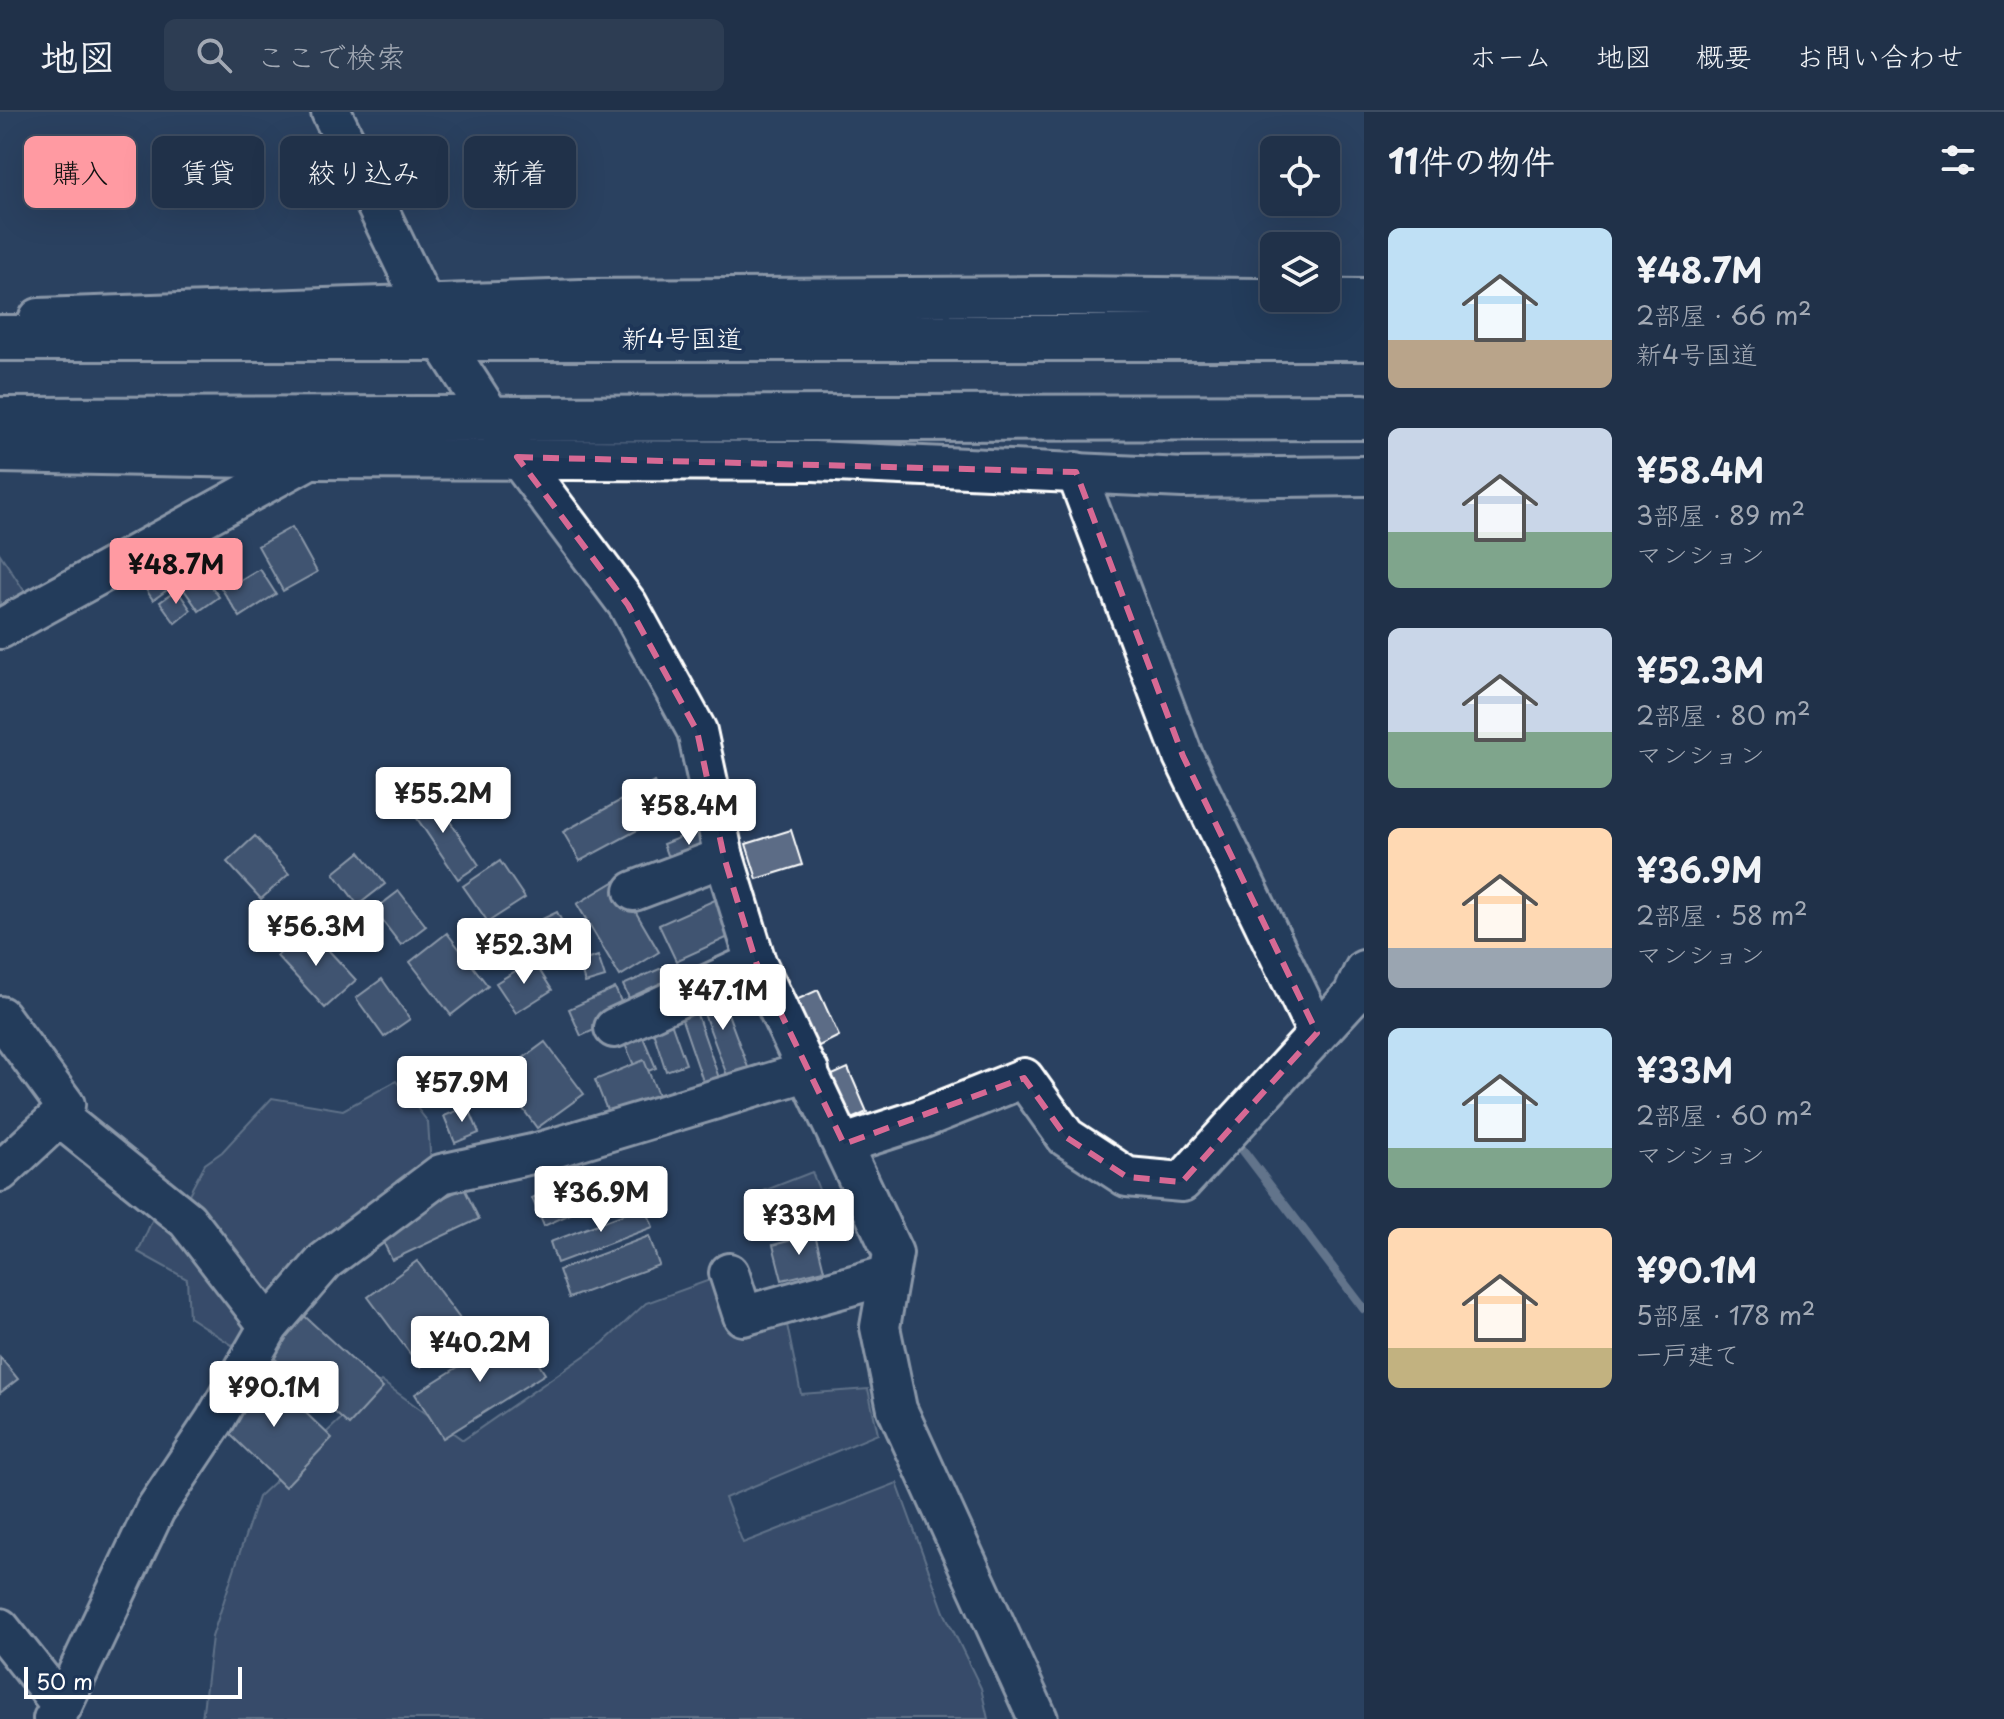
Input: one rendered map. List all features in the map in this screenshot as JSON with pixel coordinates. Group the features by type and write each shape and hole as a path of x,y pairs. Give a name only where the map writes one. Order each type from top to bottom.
{"highway":[{"name":"新4号国道","path":"0,338 431,321 1364,338"},
{"path":"0,420 1364,417"}],"street":[{"path":"331,112 431,321 489,418 628,605 697,731 724,857 756,962 893,1253 880,1327 897,1409 1038,1719"},
{"path":"0,320 431,321 1045,296 1364,299"},
{"path":"0,453 310,459 517,457 814,461 1183,478 1364,476"},
{"path":"0,629 310,459"},
{"path":"1076,472 1183,756 1317,1033"},
{"path":"634,891 724,857"},
{"path":"614,1028 756,962"},
{"path":"844,1144 921,1119 1024,1078 1066,1137 1127,1177 1182,1182 1353,995 1364,970"},
{"path":"0,1016 65,1105 59,1117 0,1172"},
{"path":"0,1628 58,1712 155,1510 215,1420 269,1326 325,1261 441,1174 537,1153 809,1071"},
{"path":"59,1117 187,1220 269,1326"},
{"path":"729,1273 743,1316 889,1275"}],"highlighted area":[{"path":"517,457 1076,472 1183,756 1317,1033 1182,1182 1127,1177 1066,1137 1024,1078 844,1144 756,962 724,857 697,731 628,605"}],"shaded area":[{"path":"0,554 27,595 0,609"},
{"path":"396,1081 428,1122 432,1181 269,1326 232,1345 189,1317 187,1279 138,1252 157,1209 179,1213 205,1164 222,1152 272,1098 343,1110"},
{"path":"812,1172 831,1220 769,1238 753,1195"},
{"path":"729,1273 743,1315 783,1305 801,1394 868,1389 878,1434 725,1498 743,1543 897,1483 944,1612 981,1688 988,1719 202,1719 212,1637 258,1497 381,1381 463,1440 603,1343 646,1303"}],"building":[{"path":"292,527 317,572 283,591 258,546"},
{"path":"213,556 232,586 260,569 276,594 240,617 204,562"},
{"path":"158,562 174,585 153,600 137,576"},
{"path":"200,570 219,597 199,611 180,584"},
{"path":"177,590 191,610 175,623 160,602"},
{"path":"654,782 671,812 580,861 563,832"},
{"path":"429,790 479,865 458,879 408,805"},
{"path":"706,827 715,849 671,866 663,844"},
{"path":"791,830 802,865 757,879 746,844"},
{"path":"255,836 289,874 261,899 227,862"},
{"path":"360,852 385,884 358,905 334,873"},
{"path":"500,861 525,898 488,922 463,886"},
{"path":"617,880 659,952 620,976 577,904"},
{"path":"399,891 426,926 401,945 374,910"},
{"path":"717,899 733,935 676,961 659,925"},
{"path":"557,912 577,950 556,961 536,922"},
{"path":"523,923 542,966 525,973 506,930"},
{"path":"308,928 356,980 325,1008 277,956"},
{"path":"447,933 488,986 451,1015 410,962"},
{"path":"598,956 605,977 585,983 579,962"},
{"path":"533,960 552,990 516,1013 496,983"},
{"path":"664,967 675,991 634,1009 623,985"},
{"path":"382,979 410,1019 384,1037 356,998"},
{"path":"718,987 749,1070 728,1078 697,995"},
{"path":"615,988 627,1015 581,1036 569,1009"},
{"path":"818,990 839,1036 817,1047 796,1000"},
{"path":"692,1000 720,1081 705,1087 677,1005"},
{"path":"671,1022 686,1064 666,1071 652,1028"},
{"path":"640,1030 656,1068 638,1075 622,1037"},
{"path":"545,1042 584,1094 537,1128 499,1076"},
{"path":"644,1060 658,1095 609,1115 595,1080"},
{"path":"848,1068 867,1112 849,1120 830,1076"},
{"path":"468,1106 479,1133 455,1143 444,1116"},
{"path":"575,1178 588,1206 544,1226 532,1198"},
{"path":"464,1188 479,1219 392,1260 377,1229"},
{"path":"645,1206 653,1227 557,1263 550,1242"},
{"path":"815,1234 824,1270 782,1280 773,1245"},
{"path":"649,1236 659,1265 569,1298 559,1270"},
{"path":"417,1261 469,1331 420,1367 368,1297"},
{"path":"299,1311 383,1388 349,1425 264,1349"},
{"path":"517,1330 545,1374 443,1438 415,1394"},
{"path":"0,1357 18,1379 0,1393"},
{"path":"262,1371 332,1438 285,1487 215,1420"}],"waterway":[{"path":"1239,1145 1364,1309"}]}
